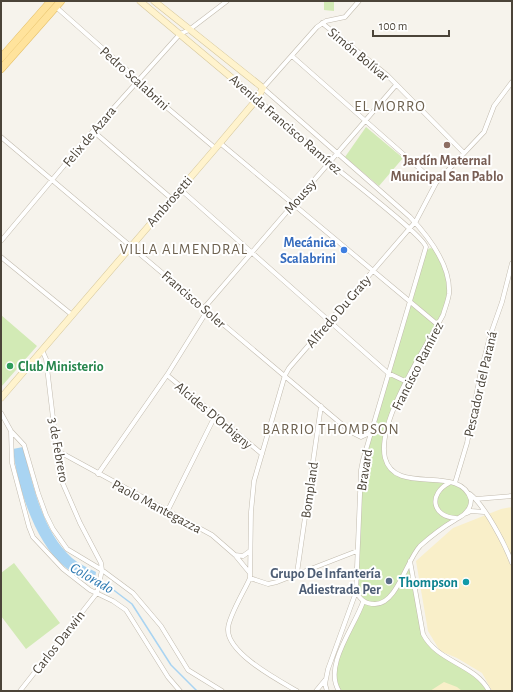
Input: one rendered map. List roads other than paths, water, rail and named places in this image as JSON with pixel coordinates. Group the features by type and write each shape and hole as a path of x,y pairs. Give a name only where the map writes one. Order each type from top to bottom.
{"main road":[{"path":"1,58 53,4 61,1"},
{"path":"1,69 53,4"}],"street":[{"name":"Avenida Francisco Ramírez","path":"140,1 409,229 426,244 426,251"},
{"name":"Avenida Francisco Ramírez","path":"154,1 263,88 337,155 415,222 434,249"},
{"path":"180,34 189,30 227,1"},
{"path":"322,23 345,17 359,1"},
{"name":"Pedro Scalabrini","path":"53,4 137,81 215,148"},
{"name":"Ambrosetti","path":"1,398 71,314 220,143 257,99 263,88 322,23"},
{"name":"Simón Bolívar","path":"322,23 387,75 464,153"},
{"name":"Felix de Azara","path":"1,241 93,131 180,34"},
{"path":"292,56 436,184"},
{"name":"Alfredo Du Graty","path":"250,578 252,492 285,375 289,368 415,222 436,184 484,132 494,106 512,82"},
{"name":"Moussy","path":"98,474 167,375 206,310 252,253 396,85"},
{"path":"93,131 172,199"},
{"name":"Francisco Soler","path":"1,137 358,436 364,437 371,433"},
{"path":"220,143 438,325"},
{"path":"180,190 388,373 407,382"},
{"name":"Francisco Ramírez","path":"434,249 446,272 449,294 445,310 407,382 389,424 385,453 386,459 392,470 405,477 449,483"},
{"name":"Bravard","path":"327,691 325,680 356,592 361,470 388,373 426,251"},
{"path":"1,257 71,314"},
{"name":"Pescador del Paraná","path":"455,483 467,443 481,371 490,336 502,302 512,263"},
{"name":"3 de Febrero","path":"42,350 46,359 60,477 101,563 102,572"},
{"name":"Alcides D'Orbigny","path":"167,375 262,454"},
{"name":"Bompland","path":"298,573 321,406"},
{"path":"1,413 11,431 24,445 38,493 53,529 72,554 102,572 139,599 161,626 188,670 222,691"},
{"path":"167,512 215,416"},
{"path":"11,431 10,448 12,463 31,533 63,569 126,610 168,677 180,691"},
{"name":"Paolo Mantegazza","path":"56,450 167,512 212,535 234,555 249,573"},
{"path":"456,518 445,517 438,511 435,503 436,495 441,487 449,483 455,483 462,486 476,499 512,563"},
{"path":"466,513 471,505 469,494"},
{"path":"476,499 512,496"},
{"path":"356,592 363,602 381,604 388,599 396,589 410,561 420,546 456,518 471,511 484,512"},
{"path":"234,555 243,556 250,550"},
{"path":"297,691 240,652 229,636 229,622 250,578 268,584 277,582 357,551"},
{"path":"410,561 423,634 427,643 435,650 479,677 489,691"},
{"path":"97,591 102,572"},
{"name":"Carlos Darwin","path":"20,691 97,591"},
{"path":"338,691 334,681 335,665 363,602"},
{"path":"316,691 325,680"}],"water":[{"path":"23,447 40,507 53,535 72,558 96,572 94,585 72,572 54,557 36,529 23,496 15,464 13,449"}],"waterway":[{"name":"Colorado","path":"94,579 107,585 132,604 171,665 197,691"}],"place":[{"name":"Jardín Maternal Municipal San Pablo","path":"447,145"},
{"name":"Mecánica Scalabrini","path":"344,250"},
{"name":"Club Ministerio","path":"10,366"},
{"name":"Grupo De Infantería Adiestrada Per","path":"389,581"},
{"name":"Thompson","path":"466,582"}],"district":[{"name":"EL MORRO","path":"390,106"},
{"name":"VILLA ALMENDRAL","path":"184,249"},
{"name":"BARRIO THOMPSON","path":"331,429"}]}
